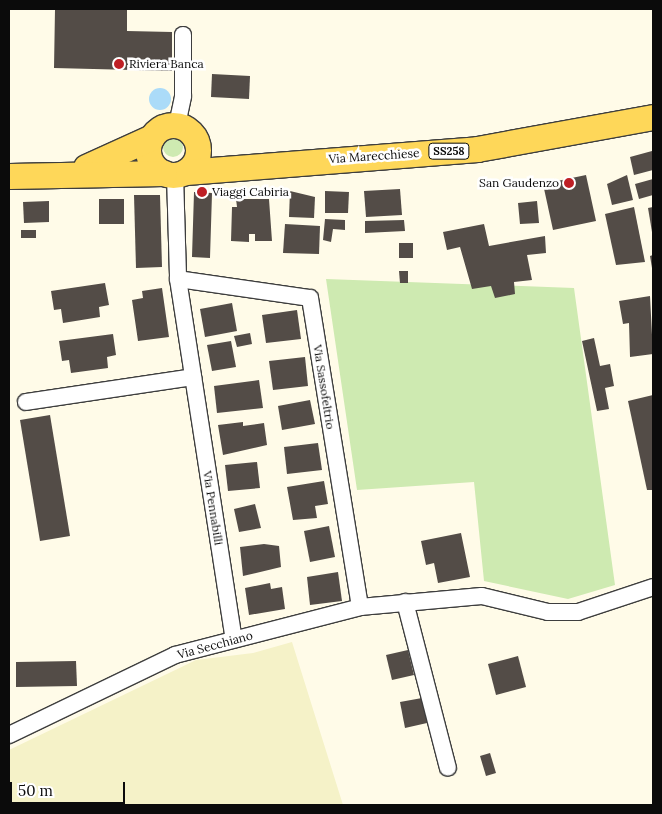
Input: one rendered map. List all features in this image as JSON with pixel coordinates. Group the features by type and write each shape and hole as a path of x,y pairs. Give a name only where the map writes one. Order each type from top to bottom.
{"main road":[{"name":"Via Marecchiese","path":"9,176 175,174 242,164 476,149 653,117"},
{"name":"Via Marecchiese","path":"62,174 102,163 152,137 162,127 177,125"},
{"path":"177,125 190,130 198,142 242,164"},
{"path":"152,137 149,158 175,174 197,159 198,142"}],"street":[{"path":"177,125 183,96 183,35"},
{"name":"Via Pennabilli","path":"175,174 178,279 234,639"},
{"name":"Via Sassofeltrio","path":"178,279 310,298 360,608"},
{"path":"26,402 193,377"},
{"name":"Via Secchiano","path":"9,736 175,655 360,608 405,602 482,596 548,612 578,612 653,587"},
{"path":"405,602 448,768"}],"shaded area":[{"path":"292,642 343,805 9,805 9,750 196,660 253,653"}],"green space":[{"path":"169,137 177,137 183,143 183,151 177,157 169,157 163,151 163,143"},
{"path":"326,279 574,288 615,585 568,599 484,581 474,482 357,490"}],"water":[{"path":"160,88 168,91 171,99 168,107 160,110 152,107 149,99 152,91"}],"building":[{"path":"55,9 127,9 127,31 172,32 172,71 54,68"},
{"path":"212,74 250,76 249,99 211,97"},
{"path":"652,151 653,170 634,175 630,157"},
{"path":"586,175 596,221 553,230 543,184"},
{"path":"627,175 633,200 612,205 607,184"},
{"path":"653,179 653,195 639,199 635,184"},
{"path":"400,189 402,215 366,217 364,191"},
{"path":"290,191 315,197 314,218 289,217"},
{"path":"325,191 349,192 348,213 325,213"},
{"path":"194,192 212,193 210,258 192,257"},
{"path":"134,195 160,195 162,267 136,268"},
{"path":"99,199 124,199 124,224 99,224"},
{"path":"236,199 269,199 272,241 255,241 255,234 249,234 249,242 231,241 232,207 237,207"},
{"path":"49,201 49,222 24,223 23,202"},
{"path":"537,201 539,223 520,224 518,203"},
{"path":"634,207 645,262 616,265 605,214"},
{"path":"653,207 653,232 652,232 648,208"},
{"path":"325,219 345,220 345,230 333,229 331,242 323,240"},
{"path":"404,220 405,231 365,233 365,221"},
{"path":"285,224 320,226 319,254 283,253"},
{"path":"484,224 489,246 545,236 546,253 527,255 532,280 514,282 515,294 495,298 491,286 472,289 460,247 447,250 443,232"},
{"path":"21,230 36,230 36,238 21,238"},
{"path":"399,243 413,243 413,258 399,258"},
{"path":"653,255 653,268 652,268 650,256"},
{"path":"399,271 408,271 408,283 400,283"},
{"path":"105,283 109,305 99,307 100,317 63,323 61,309 54,310 51,291"},
{"path":"162,288 169,337 138,341 132,300 143,298 142,291"},
{"path":"650,296 653,354 630,357 629,323 623,324 619,301"},
{"path":"232,303 237,331 205,337 200,309"},
{"path":"297,310 301,339 266,343 262,315"},
{"path":"250,333 252,344 237,347 234,336"},
{"path":"113,334 116,355 107,357 108,368 71,373 69,360 62,361 59,341"},
{"path":"594,338 600,366 610,364 614,386 605,388 609,409 597,411 582,341"},
{"path":"231,341 236,367 212,371 207,345"},
{"path":"305,357 308,386 273,390 269,361"},
{"path":"259,380 263,408 217,413 214,386"},
{"path":"653,395 653,490 647,490 628,401"},
{"path":"310,400 315,424 282,430 278,406"},
{"path":"50,415 70,536 40,541 20,420"},
{"path":"243,422 243,426 264,423 267,445 223,455 218,425"},
{"path":"318,443 322,470 287,474 284,447"},
{"path":"257,462 260,488 228,491 225,465"},
{"path":"324,481 328,504 315,506 317,518 293,520 287,487"},
{"path":"255,504 261,528 239,532 234,509"},
{"path":"329,526 335,557 310,562 304,531"},
{"path":"461,533 470,577 438,583 434,563 426,565 421,541"},
{"path":"264,544 279,546 281,567 243,576 240,547"},
{"path":"338,572 342,601 310,605 307,577"},
{"path":"270,583 271,589 282,587 285,609 249,615 245,588"},
{"path":"408,650 414,675 392,680 386,655"},
{"path":"518,656 526,687 496,695 488,664"},
{"path":"76,661 77,686 16,687 16,662"},
{"path":"422,698 427,723 405,728 400,702"},
{"path":"490,753 496,773 486,776 480,756"}],"place":[{"name":"Riviera Banca","path":"119,64"},
{"name":"San Gaudenzo","path":"569,183"},
{"name":"Viaggi Cabiria","path":"202,192"}]}
